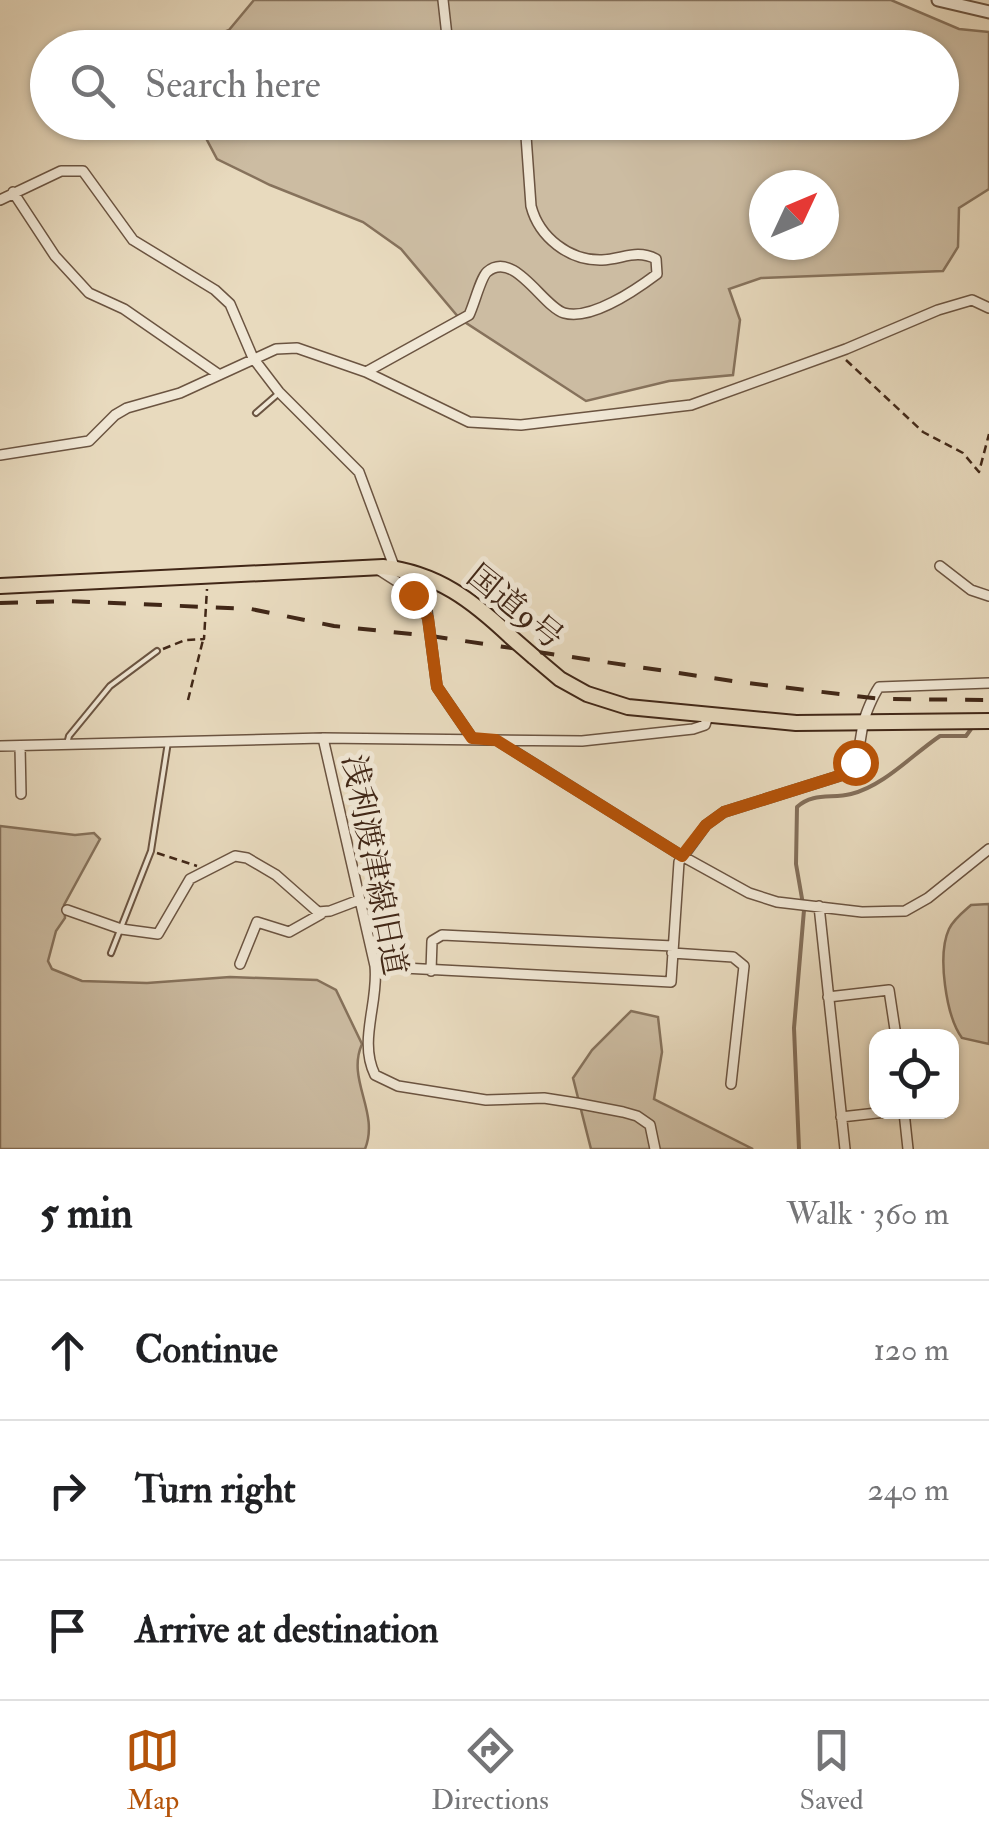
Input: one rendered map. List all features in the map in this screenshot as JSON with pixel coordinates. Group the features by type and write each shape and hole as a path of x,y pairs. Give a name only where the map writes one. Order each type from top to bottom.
{"highway":[{"name":"国道9号","path":"0,586 372,566 411,571 453,589 560,678 601,700 708,716 862,724 989,721"}],"street":[{"path":"444,0 446,30"},
{"path":"938,0 989,12"},
{"path":"366,372 469,315 485,273 491,269 512,270 556,308 577,314 632,293 657,274 656,259 643,252 600,260 577,256 546,235 530,206 526,140"},
{"path":"0,200 62,171 83,172 133,240 222,296 237,316 254,358 279,392 359,472 395,569"},
{"path":"13,192 55,256 89,293 124,309 218,374"},
{"path":"0,455 89,441 127,408 180,393 276,350 296,348 366,372 470,422 521,425 691,404 837,352 966,300 989,308"},
{"path":"372,566 404,586 426,611 437,687 472,738"},
{"path":"940,566 971,590 989,596"},
{"path":"384,968 671,982 682,856 706,825 724,812 845,772 858,756 862,724 873,704 874,693 884,685 989,682"},
{"path":"323,738 613,739 693,729 704,725 708,716"},
{"name":"浅利渡津線旧道","path":"0,746 323,738 375,966 377,982 368,1051 379,1079 398,1086 486,1100 544,1098 623,1112 650,1125 654,1149"},
{"path":"496,740 682,856 749,892 777,902 886,914 905,911 928,898 989,848"},
{"path":"20,746 21,794"},
{"path":"67,910 121,930 158,934 190,878 228,858 247,858 276,875 322,913"},
{"path":"240,964 257,922 293,932 303,922 359,900"},
{"path":"819,906 844,1149"},
{"path":"432,971 432,941 442,935 732,957 744,966 731,1084"},
{"path":"828,996 889,990 895,1029"},
{"path":"841,1117 869,1114"},
{"path":"905,1119 908,1149"}],"lane":[{"path":"256,413 279,392"},
{"path":"67,744 110,686 157,652"},
{"path":"111,953 151,851 168,741"}],"path":[{"path":"837,352 924,432 963,453 979,472 989,434"},
{"path":"188,700 204,638 209,580"},
{"path":"157,652 185,640 204,638"},
{"path":"151,851 203,870"}],"shaded area":[{"path":"254,0 891,0 959,29 989,32 989,189 959,208 958,247 943,271 761,278 729,289 740,320 733,375 669,381 586,401 460,319 401,249 363,222 217,159 207,140 959,140 959,30 229,30"},
{"path":"0,826 75,835 94,833 100,839 64,905 65,918 56,931 48,961 52,969 82,981 147,983 230,977 317,980 336,990 362,1044 358,1070 369,1122 365,1149 0,1149"},
{"path":"989,904 989,1044 962,1038 945,985 945,940 953,922 971,905"},
{"path":"631,1011 658,1017 662,1052 654,1099 753,1149 591,1149 573,1078 592,1050"}],"waterway":[{"path":"799,1149 794,1028 804,910 796,864 797,807 816,798 863,790 887,777 940,736 966,736 971,729"}],"railway":[{"path":"0,603 69,601 251,609 334,626 431,636 739,682 881,699 989,700"}],"route":[{"path":"413,595 428,618 437,687 472,738 496,740 682,856 716,816 839,776 855,762"}]}
